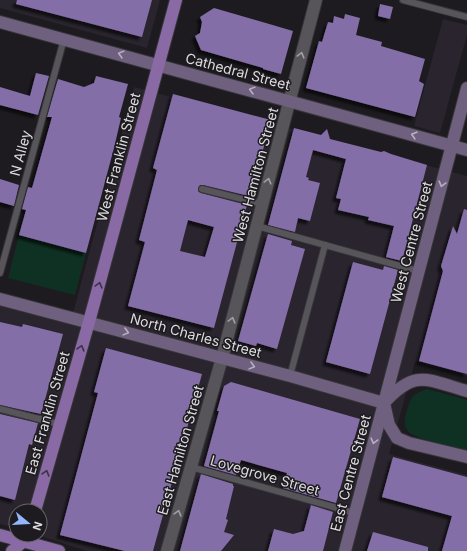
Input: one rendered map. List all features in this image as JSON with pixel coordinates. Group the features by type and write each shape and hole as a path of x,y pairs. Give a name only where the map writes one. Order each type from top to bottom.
{"main road":[{"name":"West Franklin Street","path":"89,322 176,0"},
{"name":"Cathedral Street","path":"0,22 159,64 467,150"},
{"name":"West Centre Street","path":"384,403 467,88"},
{"name":"North Charles Street","path":"0,299 290,376 384,403"},
{"name":"East Franklin Street","path":"37,503 89,322"},
{"path":"467,391 420,379 410,381 398,388 384,403 389,425 397,438 409,444 467,457"},
{"name":"East Centre Street","path":"345,551 384,403"},
{"path":"12,551 20,543"},
{"path":"38,543 59,551"}],"street":[{"name":"West Hamilton Street","path":"222,358 316,0"},
{"name":"East Hamilton Street","path":"168,551 222,358"}],"lane":[{"path":"403,0 467,17"},
{"name":"N Alley","path":"0,273 64,39"},
{"path":"202,189 262,204"},
{"path":"257,226 418,271"},
{"path":"290,376 325,245"},
{"path":"0,409 59,424"},
{"name":"Lovegrove Street","path":"191,467 355,513"}],"shaded area":[{"path":"0,0 160,0 147,48 0,8"},
{"path":"443,19 467,25 467,35 440,133 414,126"},
{"path":"134,87 467,176 467,376 415,362 389,454 467,475 467,551 87,551 48,539 48,503 8,503 8,526 0,524 0,293 73,313"}],"green space":[{"path":"19,235 86,253 75,295 8,278"},
{"path":"427,389 467,400 467,450 427,440 412,434 406,429 405,418 413,396"}],"building":[{"path":"17,0 152,0 142,37 16,4"},
{"path":"380,4 393,7 390,19 378,16"},
{"path":"214,8 293,31 281,74 201,50 195,36 200,33 202,22 200,17"},
{"path":"345,14 360,18 356,35 382,42 381,46 425,59 419,81 424,84 415,117 306,88 319,41 322,42 328,22 333,23 334,16 344,19"},
{"path":"36,73 49,76 38,115 0,105 0,87 30,96"},
{"path":"96,76 128,84 119,117 121,118 114,148 86,253 19,235 26,210 22,209 28,187 32,188 52,117 47,117 58,79 84,87 94,83"},
{"path":"173,94 271,120 251,195 249,194 249,196 203,185 200,185 198,188 198,191 201,193 247,205 214,328 128,306 145,242 139,240 157,170 153,168","holes":["188,220 214,227 205,257 180,251"]},
{"path":"294,128 321,135 327,129 330,139 381,152 384,151 427,165 402,261 386,257 394,226 368,220 369,217 338,210 341,199 336,198 346,159 313,150 306,177 309,178 308,180 320,183 310,221 298,218 295,232 268,225"},
{"path":"0,179 19,185 14,206 0,202"},
{"path":"464,209 467,210 467,374 419,361 443,271 441,266 453,226 457,234"},
{"path":"268,234 292,241 291,245 305,249 277,349 257,343 256,346 238,341"},
{"path":"353,262 383,270 384,266 398,270 370,374 326,362"},
{"path":"0,322 22,327 23,324 63,334 41,414 0,405"},
{"path":"106,348 202,374 153,551 125,551 60,535 98,393 94,392"},
{"path":"231,382 360,419 336,503 283,488 287,473 241,460 236,475 204,466 219,411 217,411 224,386"},
{"path":"0,414 38,423 32,445 29,444 15,500 0,496"},
{"path":"393,457 467,477 467,551 442,551 452,516 382,497"},
{"path":"201,474 233,484 234,486 226,519 228,520 224,532 234,535 221,551 180,551"},
{"path":"311,505 333,512 323,551 268,551 274,529 293,534 304,531"},
{"path":"373,532 428,547 428,551 367,551"}]}
